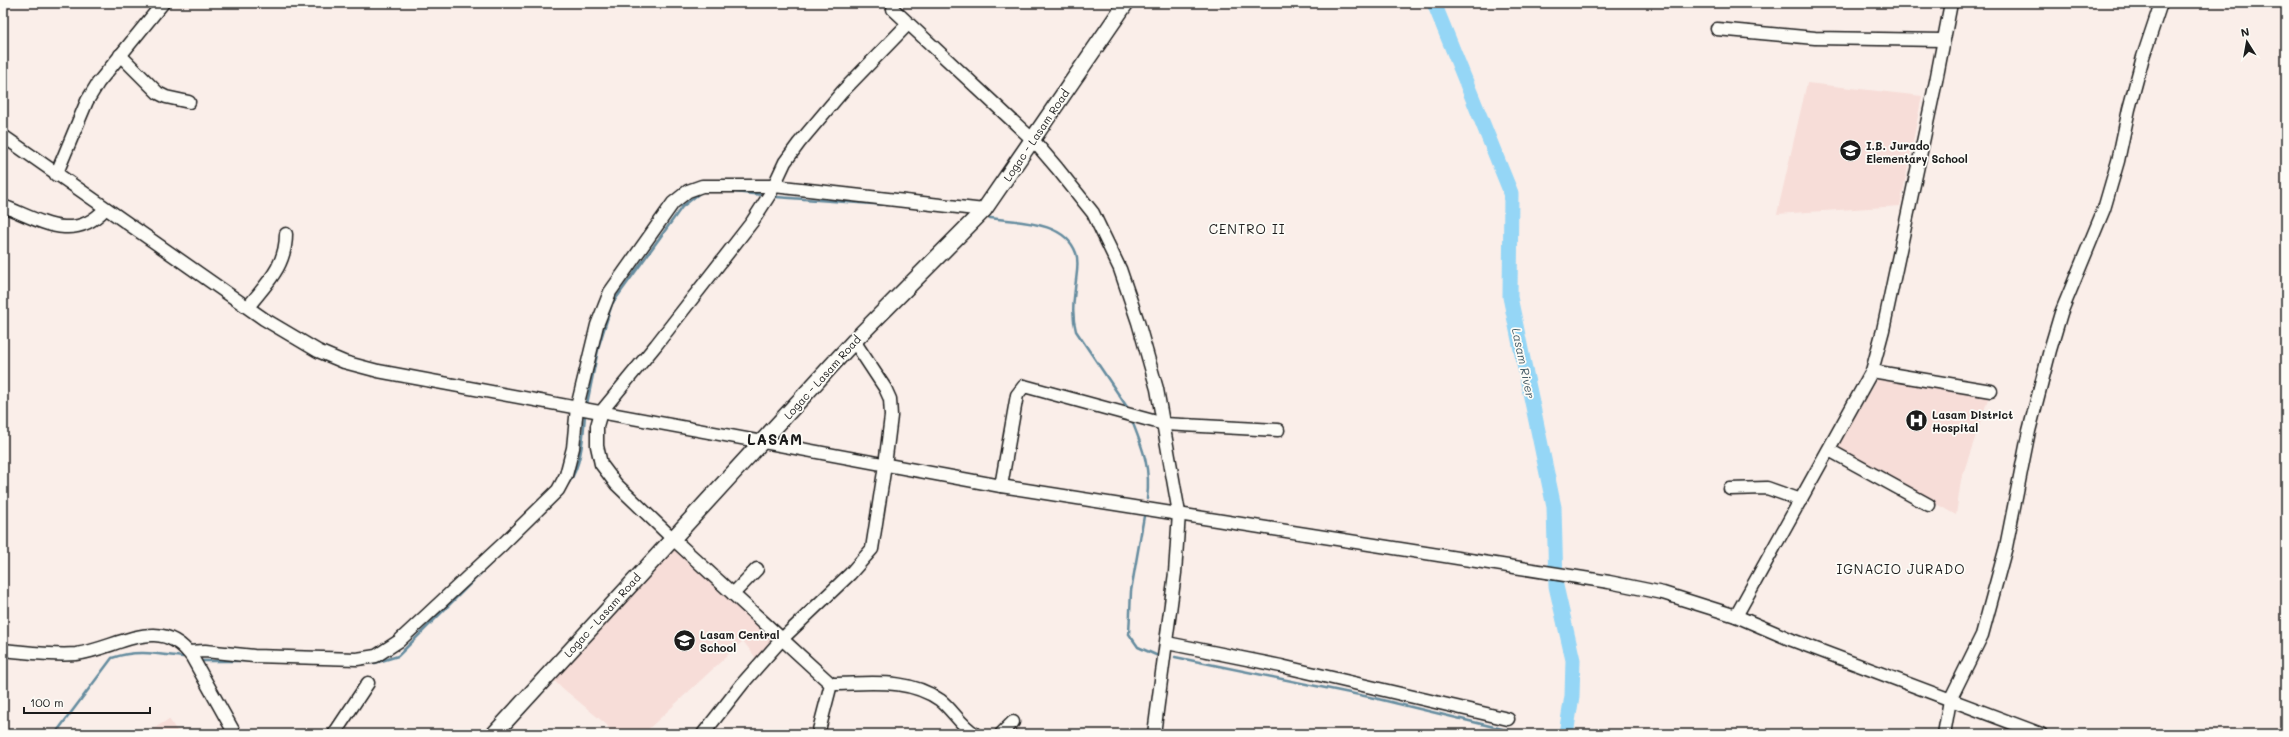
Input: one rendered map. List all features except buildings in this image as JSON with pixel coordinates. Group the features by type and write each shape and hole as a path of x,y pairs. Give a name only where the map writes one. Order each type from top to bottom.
{"main road":[{"name":"Logac - Lasam Road","path":"494,734 854,341 984,210 1126,3"}],"street":[{"path":"56,174 87,101 120,55 163,3"},
{"path":"1736,616 1830,450 1872,371 1887,314 1951,3"},
{"path":"1944,734 1950,700 1982,635 2006,547 2029,430 2050,350 2061,313 2104,209 2118,161 2129,109 2143,57 2161,3"},
{"path":"893,9 1033,140 1093,213 1120,269 1138,322 1157,389 1179,513 1175,573 1154,734"},
{"path":"908,24 842,92 799,143 785,162 774,186 752,222 656,345 601,412 597,426 597,446 601,464 616,484 672,538 830,684 900,684 913,686 941,701 956,719 975,734"},
{"path":"1717,29 1815,38 1943,40"},
{"path":"120,55 158,93 166,97 189,102"},
{"path":"3,136 105,209 248,307 318,351 344,362 378,371 1001,486 1498,563 1663,593 1736,616 1792,640 2041,734"},
{"path":"188,652 205,651 254,656 357,659 376,656 384,652 399,640 503,544 558,490 566,475 573,448 577,408 597,325 610,292 673,204 688,191 702,186 774,186 984,210"},
{"path":"3,206 40,221 63,228 82,227 97,218 105,209"},
{"path":"248,307 280,265 286,247 286,234"},
{"path":"703,734 743,683 782,639 850,574 872,549 891,416 890,400 885,388 854,341"},
{"path":"1872,371 1991,391"},
{"path":"1001,486 1015,401 1018,390 1024,386 1164,424 1278,430"},
{"path":"1830,450 1929,505"},
{"path":"1730,489 1767,488 1801,500"},
{"path":"733,594 757,569"},
{"path":"3,650 54,655 78,654 142,635 160,636 173,640 188,652 235,734"},
{"path":"1167,643 1281,666 1508,719"},
{"path":"334,734 368,683"},
{"path":"818,734 830,684"},
{"path":"1001,734 1013,722"}],"shaded area":[{"name":"I.B. Jurado Elementary School","path":"1807,83 1922,96 1900,206 1777,214"},
{"name":"Lasam District Hospital","path":"1878,377 1990,393 1961,480 1956,515 1836,448"},
{"name":"Lasam Central School","path":"674,546 780,639 759,662 743,641 643,734 611,734 607,725 554,681"},
{"path":"169,719 179,734 145,734"}],"waterway":[{"name":"Lasam River","path":"1434,3 1511,193 1510,297 1554,507 1556,586 1573,660 1572,696 1566,734"},
{"path":"587,404 599,345 612,304 682,207 701,192"},
{"path":"734,192 763,195"},
{"path":"776,197 887,205"},
{"path":"990,218 1027,222 1039,225 1062,235 1070,242 1076,253 1077,259 1073,306 1074,325 1076,331 1127,407"},
{"path":"568,484 573,476 579,460 585,415"},
{"path":"1132,421 1143,450 1147,468 1147,499"},
{"path":"1144,516 1131,591 1129,634 1138,647 1156,655"},
{"path":"367,663 375,663 398,656 492,562"},
{"path":"55,734 112,658 121,655 139,653 183,657"},
{"path":"1175,657 1374,698 1523,734"},
{"path":"199,661 248,661"}],"place":[{"name":"I.B. Jurado Elementary School","path":"1851,151"},
{"name":"Lasam District Hospital","path":"1917,420"},
{"name":"Lasam Central School","path":"685,640"}],"district":[{"name":"CENTRO II","path":"1247,228"},
{"name":"LASAM","path":"775,439"},
{"name":"IGNACIO JURADO","path":"1901,568"}]}
